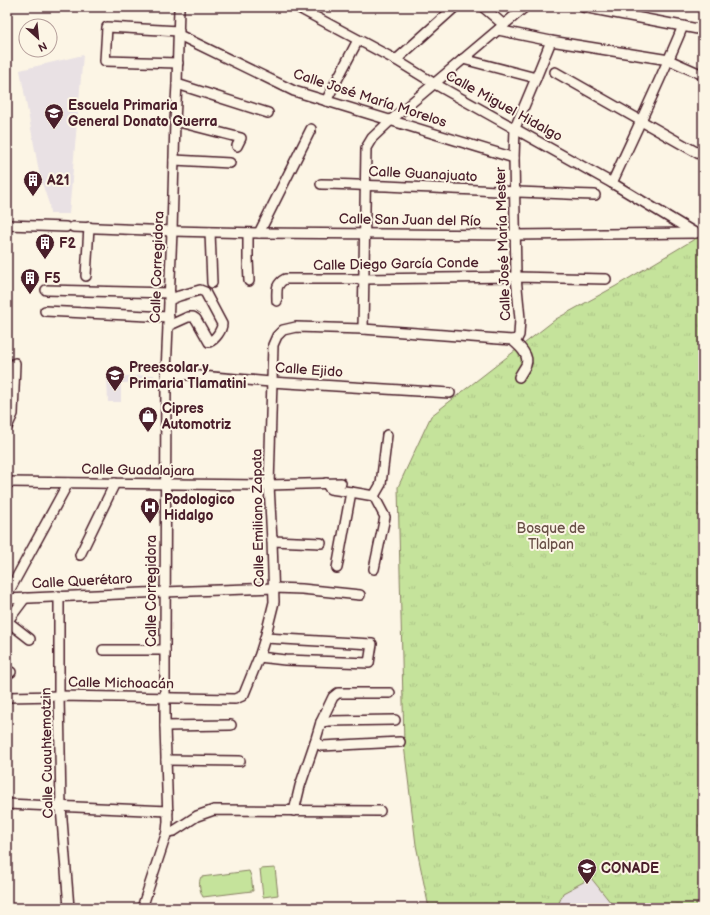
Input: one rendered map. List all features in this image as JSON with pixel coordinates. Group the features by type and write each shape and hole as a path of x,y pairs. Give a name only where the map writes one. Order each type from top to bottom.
{"street":[{"name":"Calle Corregidora","path":"142,908 167,832 168,811 164,650 166,373 170,296 179,7"},
{"name":"Calle Miguel Hidalgo","path":"297,7 313,11 358,40 396,60 435,84 612,183 696,233"},
{"path":"396,60 455,7"},
{"path":"483,7 501,27 551,41 669,60 703,75"},
{"path":"363,329 366,148 372,138 391,120 525,7"},
{"path":"583,7 703,30"},
{"path":"612,183 669,60 683,26"},
{"path":"178,62 105,61 106,27 179,33"},
{"name":"Calle José María Morelos","path":"179,33 294,91 514,158"},
{"path":"326,101 358,40"},
{"name":"Calle José María Mester","path":"284,330 296,327 363,329 512,340 517,339 519,335 520,319 516,277 514,192 515,128 551,41"},
{"path":"463,59 536,78"},
{"path":"555,72 703,156"},
{"path":"177,84 268,113"},
{"path":"175,121 241,138 237,146"},
{"path":"259,233 311,129"},
{"path":"174,160 230,162"},
{"name":"Calle Guanajuato","path":"321,184 595,195"},
{"name":"Calle San Juan del Río","path":"7,225 248,233 515,235 696,233"},
{"path":"86,276 89,228"},
{"path":"210,232 212,283"},
{"path":"248,233 249,281"},
{"name":"Calle Diego García Conde","path":"276,301 277,287 280,282 285,279 516,277 606,279"},
{"path":"44,311 168,321 193,316 209,342 212,341 222,328 222,324 205,292 200,290 178,296 170,296 46,290"},
{"name":"Calle Emiliano Zapata","path":"235,699 244,694 265,638 274,602 269,485 271,382 273,345 277,336 284,330"},
{"path":"512,340 520,346 527,358 526,365 519,377"},
{"path":"7,427 13,414 15,363"},
{"name":"Calle Ejido","path":"166,373 271,382 450,393"},
{"path":"374,496 381,484 387,435"},
{"name":"Calle Guadalajara","path":"7,482 269,485 341,483"},
{"path":"7,595 68,483"},
{"path":"80,555 115,483"},
{"path":"326,483 330,489 374,496"},
{"path":"337,568 351,492"},
{"path":"374,496 385,517 374,569"},
{"path":"272,541 322,543"},
{"name":"Calle Querétaro","path":"7,599 274,588 360,594"},
{"name":"Calle Cuauhtemotzin","path":"59,596 61,807 69,908"},
{"path":"25,598 7,622 30,639"},
{"path":"258,657 285,660 369,663 372,644 265,638"},
{"path":"103,650 164,650"},
{"path":"294,811 300,786 321,722 333,697 338,693 390,693"},
{"name":"Calle Michoacán","path":"7,697 59,696 235,699"},
{"path":"321,722 396,720"},
{"path":"165,726 231,724"},
{"path":"315,742 322,746 400,742"},
{"path":"166,760 240,761"},
{"path":"7,804 168,811"},
{"path":"167,832 174,831 179,826 197,816 214,810 380,811"}],"shaded area":[{"name":"Escuela Primaria General Donato Guerra","path":"83,55 69,214 50,214 49,204 40,177 20,70"},
{"name":"Preescolar y Primaria Tlamatini","path":"154,375 154,382 121,383 121,402 108,402 107,377"},
{"name":"CONADE","path":"591,878 615,908 557,908 563,893"}],"green space":[{"name":"Bosque de Tlalpan","path":"703,234 703,908 615,908 591,878 563,893 557,908 429,908 416,845 404,745 398,487 431,416 556,319 616,286"},
{"path":"275,868 278,895 263,897 260,869"},
{"path":"249,871 253,891 203,897 200,887 201,877"}],"place":[{"name":"Escuela Primaria General Donato Guerra","path":"54,130"},
{"name":"A21","path":"33,197"},
{"name":"F2","path":"45,260"},
{"name":"F5","path":"30,295"},
{"name":"Preescolar y Primaria Tlamatini","path":"115,392"},
{"name":"Cipres Automotriz","path":"148,433"},
{"name":"Podologico Hidalgo","path":"150,524"},
{"name":"CONADE","path":"587,885"}]}
